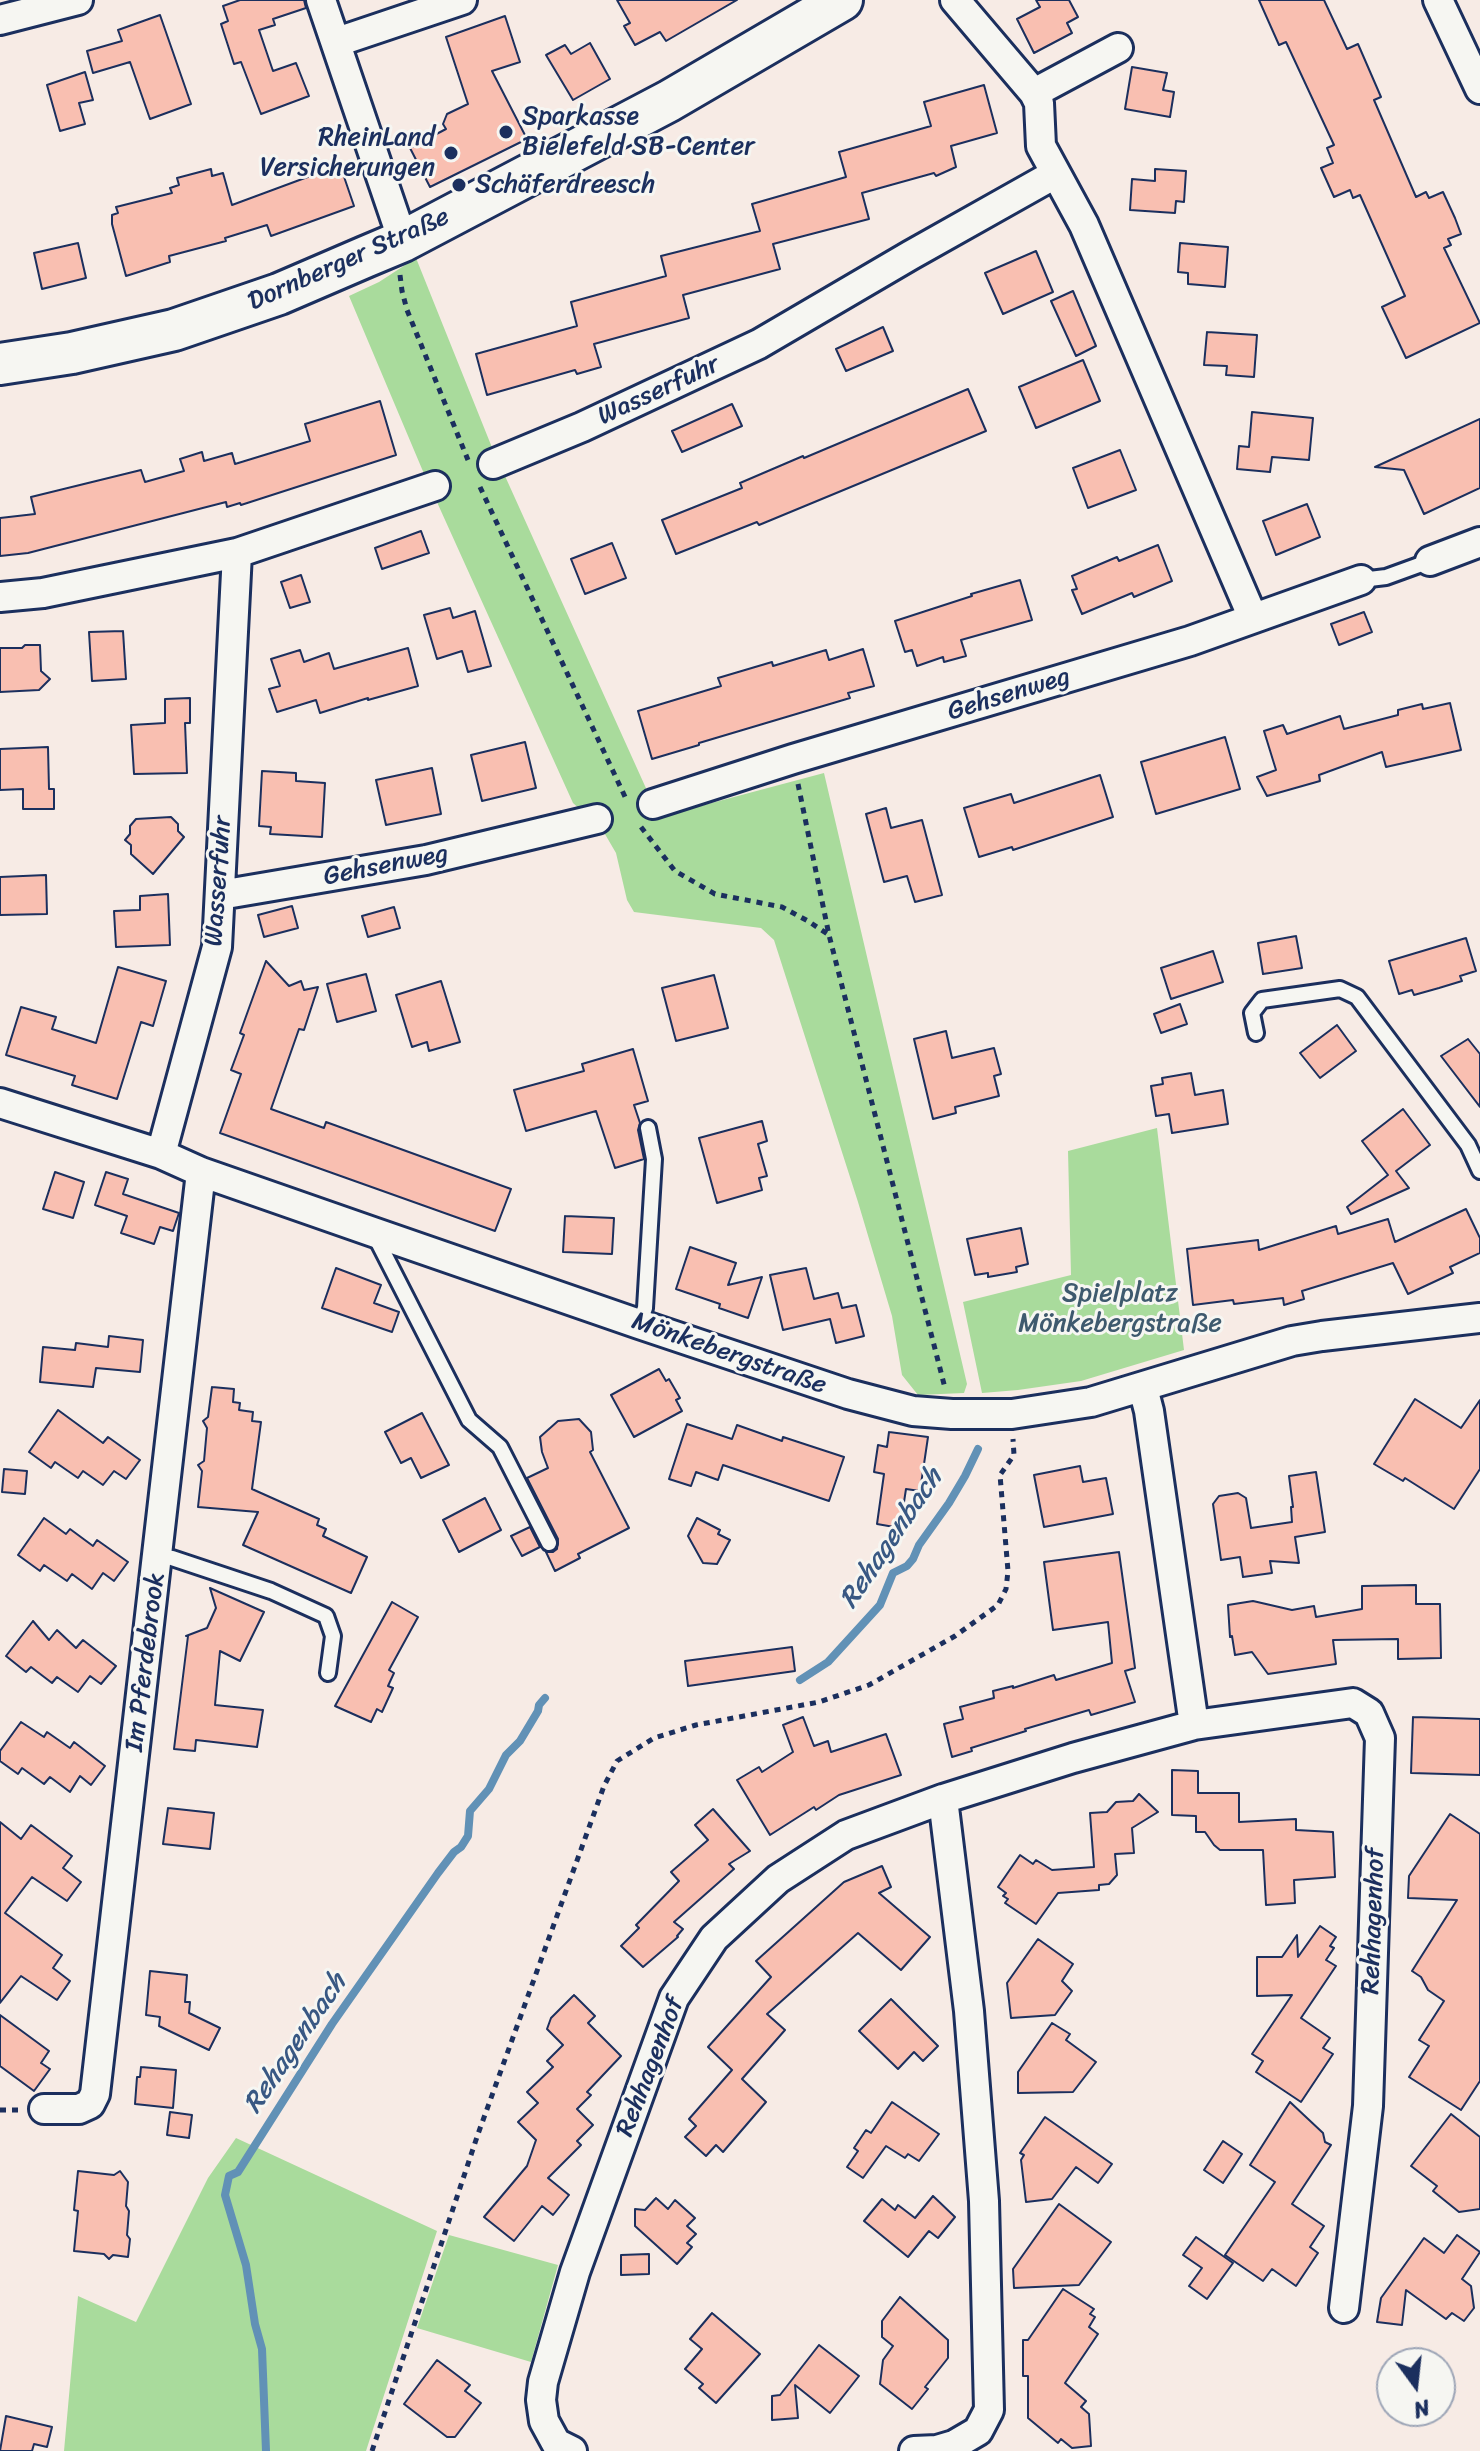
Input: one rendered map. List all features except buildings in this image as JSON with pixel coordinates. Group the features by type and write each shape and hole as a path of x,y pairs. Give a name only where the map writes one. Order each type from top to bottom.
{"main road":[{"name":"Dornberger Straße","path":"0,364 72,353 174,330 401,251 842,0"}],"street":[{"path":"0,20 78,0"},
{"path":"321,0 337,42 401,251"},
{"path":"337,42 462,0"},
{"path":"955,0 1034,93 1039,103 1041,146 1084,225 1253,618"},
{"path":"1438,0 1472,51 1480,89"},
{"path":"1034,93 1118,48"},
{"name":"Wasserfuhr","path":"483,468 582,427 759,344 1055,174"},
{"path":"0,597 43,593 237,553 435,486"},
{"path":"1430,561 1480,542"},
{"name":"Wasserfuhr","path":"161,1154 217,947 237,553"},
{"name":"Gehsenweg","path":"641,812 793,759 1190,641 1361,580"},
{"name":"Gehsenweg","path":"220,895 426,860 597,819"},
{"name":"Mönkebergstraße","path":"0,1103 161,1154 201,1172 639,1324 848,1394 913,1411 1012,1414 1091,1402 1292,1341 1480,1318"},
{"name":"Im Pferdebrook","path":"44,2109 79,2109 90,2104 95,2094 201,1172"},
{"path":"1143,1388 1149,1411 1194,1725"},
{"name":"Rehhagenhof","path":"572,2451 556,2443 544,2421 541,2400 543,2382 575,2272 674,1998 714,1938 778,1879 846,1835 943,1799 1073,1758 1194,1725 1353,1703 1369,1713 1380,1738 1368,2106 1344,2308"},
{"path":"914,2451 937,2450 954,2445 978,2431 989,2410 984,2201 969,2011 943,1799"}],"lane":[{"path":"1361,580 1386,577 1430,561"},
{"path":"1256,1033 1252,1013 1262,1000 1340,989 1357,997 1468,1145 1480,1171"},
{"path":"639,1324 645,1308 654,1159 648,1128"},
{"path":"373,1232 469,1420 500,1447 549,1543"},
{"path":"158,1556 271,1591 326,1616 333,1636 328,1673"}],"path":[{"path":"401,251 402,291 407,310 641,812 645,834 675,871 715,894 782,907 829,935"},
{"path":"793,759 829,935 952,1414"},
{"path":"372,2451 478,2134 604,1786 617,1761 654,1738 696,1725 819,1702 869,1685 955,1636 998,1605 1006,1589 1008,1571 1000,1475 1014,1455 1012,1414"}],"green space":[{"path":"416,258 491,445 659,817 824,773 967,1384 964,1393 918,1395 902,1375 892,1316 774,940 761,928 634,912 627,900 616,853 602,829 573,803 422,469 349,296 379,282"},
{"name":"Spielplatz Mönkebergstraße","path":"1157,1128 1184,1350 1081,1381 982,1393 963,1302 1071,1275 1068,1151"},
{"path":"236,2138 437,2231 366,2451 64,2451 78,2296 136,2322 208,2178"},
{"path":"449,2235 558,2265 531,2362 417,2328"}],"waterway":[{"name":"Rehagenbach","path":"800,1680 828,1662 880,1605 893,1573 913,1559 965,1476 978,1449"},
{"name":"Rehagenbach","path":"266,2451 262,2349 246,2265 225,2195 229,2176 238,2172 332,2024 438,1873 461,1847 468,1836 470,1811 489,1789 506,1755 520,1741 545,1698"}],"place":[{"name":"Sparkasse Bielefeld SB-Center","path":"506,132"},
{"name":"RheinLand Versicherungen","path":"451,153"},
{"name":"Schäferdreesch","path":"459,185"}]}
